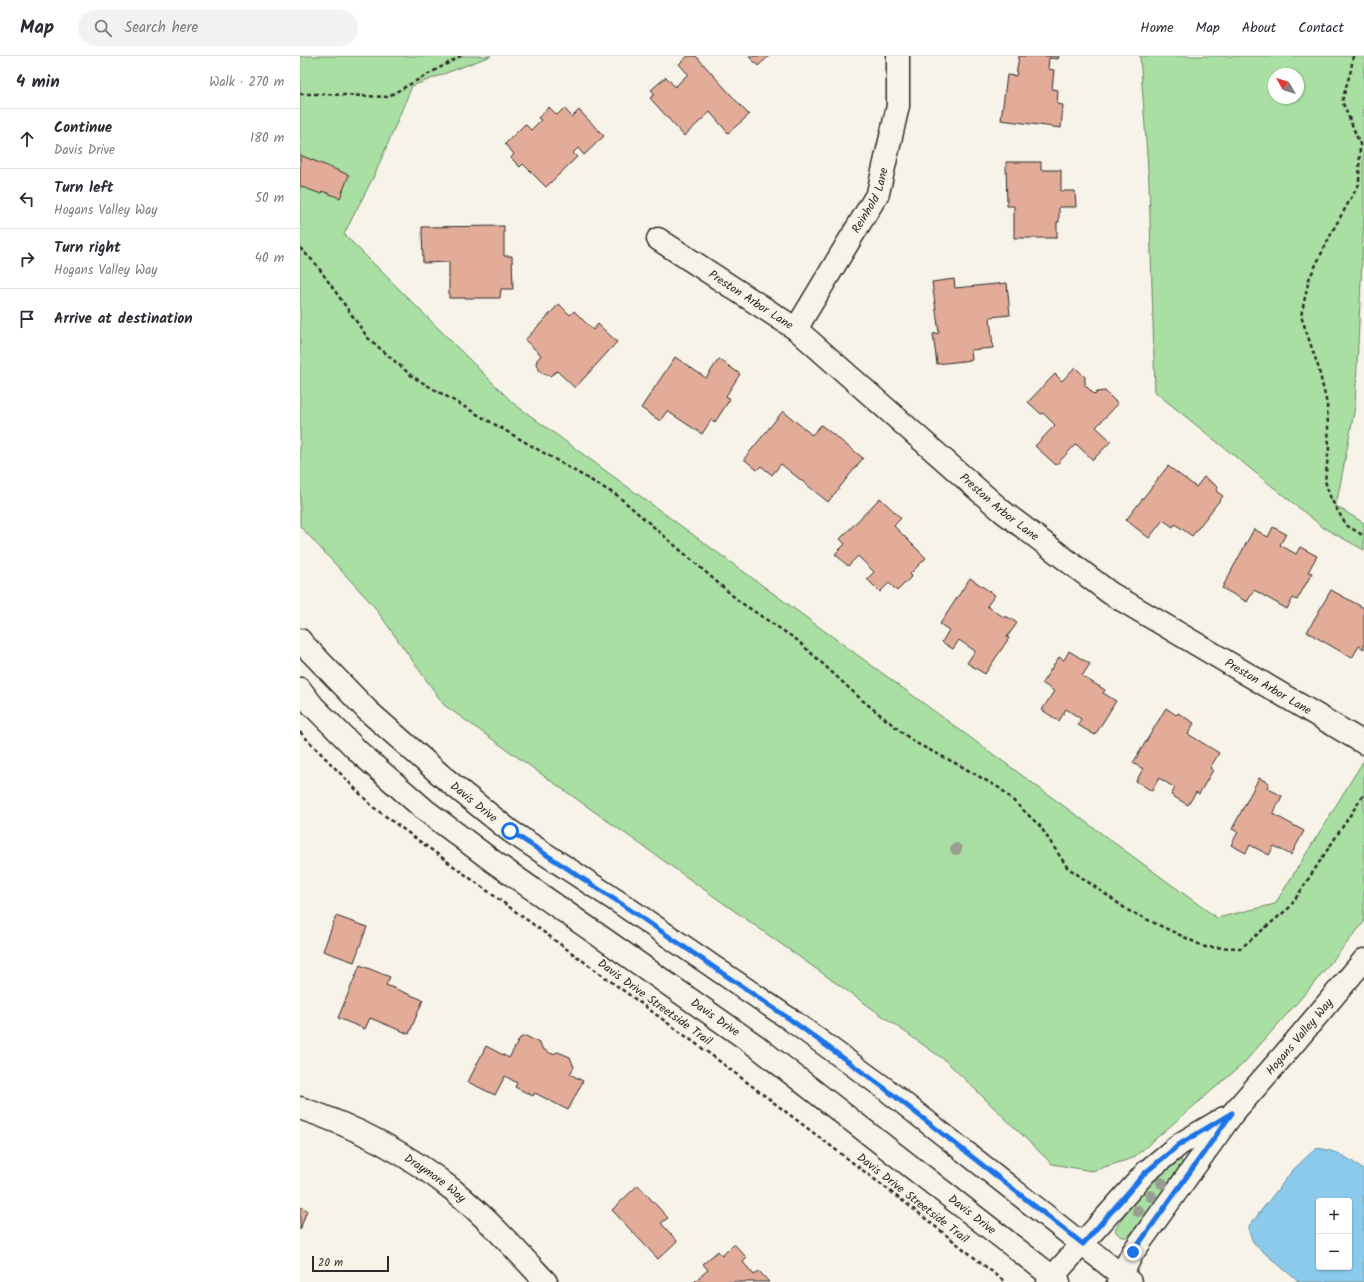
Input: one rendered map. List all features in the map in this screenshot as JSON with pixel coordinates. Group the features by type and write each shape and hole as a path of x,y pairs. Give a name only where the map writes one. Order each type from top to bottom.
{"street":[{"name":"Reinhold Lane","path":"796,329 878,193 898,106 898,56"},
{"name":"Preston Arbor Lane","path":"658,239 796,329 1002,511 1110,593 1364,743"},
{"name":"Davis Drive","path":"300,640 368,711 442,776 510,831 620,903 791,1020 883,1087 1083,1244 1124,1280"},
{"name":"Davis Drive","path":"300,689 313,706 361,754 425,810 494,862 755,1045 1053,1280"},
{"name":"Hogans Valley Way","path":"1124,1280 1133,1252 1232,1113 1283,1056 1364,960"},
{"name":"Draymore Way","path":"300,1108 351,1128 389,1147 422,1167 452,1190 503,1236 546,1282"},
{"name":"Hogans Valley Way","path":"1053,1280 1146,1172 1180,1144 1232,1113"}],"path":[{"path":"300,94 387,97 461,56"},
{"path":"1352,56 1351,70 1342,101 1360,144 1359,184 1333,230 1310,279 1301,316 1318,366 1327,404 1329,448 1325,481 1331,499 1346,525 1364,536"},
{"path":"300,248 316,264 368,338 413,377 618,496 740,602 797,640 862,700 914,742 1001,789 1040,826 1067,867 1129,911 1205,947 1242,948 1290,907 1364,794"},
{"name":"Davis Drive Streetside Trail","path":"300,732 374,807 714,1057 916,1211 1005,1282"}],"green space":[{"path":"300,56 491,56 412,86 375,174 344,234 513,403 1217,918 1275,904 1364,760 1364,922 1310,988 1243,1064 1133,1158 1092,1171 1052,1164 946,1061 444,705 373,605 300,526"},
{"path":"1140,56 1364,56 1364,217 1355,407 1336,506 1364,523 1364,550 1324,528 1155,392 1149,183"},
{"path":"1173,1159 1181,1159 1183,1165 1182,1170 1128,1237 1121,1237 1115,1231 1125,1213"}],"water":[{"path":"1316,1148 1342,1155 1364,1171 1364,1282 1299,1282 1254,1244 1249,1232 1249,1226 1293,1170"}],"building":[{"path":"688,56 696,56 749,115 728,133 710,112 684,136 650,98 655,94 651,90 666,77 675,87 688,74 679,64"},
{"path":"749,56 769,56 758,66"},
{"path":"1019,56 1059,56 1058,59 1049,58 1048,69 1054,70 1052,89 1058,90 1057,104 1063,105 1061,128 1001,120 1007,75 1016,76"},
{"path":"549,107 557,115 564,108 572,117 579,110 604,136 584,155 578,148 573,153 577,157 546,187 523,164 520,167 511,158 514,154 505,144 525,124 531,130 541,120 538,118"},
{"path":"300,155 349,175 340,198 322,191 321,194 300,186"},
{"path":"1006,162 1041,162 1041,170 1061,170 1061,191 1075,191 1076,207 1059,207 1057,238 1014,238 1014,206 1007,206"},
{"path":"504,226 504,256 512,256 513,289 501,289 500,298 449,298 449,262 423,263 422,227"},
{"path":"954,279 955,288 1007,283 1010,315 990,317 993,348 971,350 972,360 937,364 933,334 939,333 932,282"},
{"path":"559,304 570,315 574,311 593,330 598,324 617,342 575,388 557,371 550,376 541,373 536,364 541,355 525,340"},
{"path":"675,357 706,378 719,359 740,374 726,396 730,399 715,422 711,420 702,434 667,411 660,421 641,408"},
{"path":"1075,367 1085,377 1085,385 1095,395 1097,392 1105,391 1118,404 1096,427 1111,441 1093,460 1076,444 1056,465 1035,446 1055,425 1043,413 1041,414 1028,402 1055,374 1062,381"},
{"path":"783,411 812,435 821,425 863,458 828,502 781,464 772,475 761,466 757,470 744,459"},
{"path":"1168,466 1196,487 1204,477 1218,487 1216,491 1223,496 1192,536 1175,524 1173,527 1163,520 1149,538 1126,520"},
{"path":"880,498 901,518 894,526 926,558 910,574 912,576 897,591 889,583 880,592 867,579 874,572 858,556 848,566 835,554 845,544 840,539"},
{"path":"1273,527 1286,534 1280,545 1296,554 1300,547 1317,556 1308,572 1312,573 1297,600 1293,598 1287,609 1254,590 1247,602 1222,588 1254,529 1268,537"},
{"path":"970,578 995,595 987,606 1005,618 1006,616 1017,623 985,674 967,663 975,651 959,640 953,649 942,642 949,630 940,624"},
{"path":"1331,590 1364,608 1364,649 1359,646 1352,658 1307,632"},
{"path":"1069,651 1090,664 1082,676 1105,690 1103,693 1116,701 1095,735 1078,725 1081,719 1066,709 1059,721 1042,710 1054,691 1042,683 1059,657 1064,660"},
{"path":"1166,708 1176,715 1178,713 1194,723 1188,734 1219,753 1210,768 1213,770 1199,794 1196,792 1188,805 1171,795 1175,788 1159,778 1152,791 1136,781 1143,769 1133,763"},
{"path":"1259,778 1269,783 1267,788 1282,796 1273,814 1304,831 1291,855 1274,846 1269,855 1250,845 1246,853 1231,845 1238,832 1232,829"},
{"path":"336,916 367,927 354,962 323,951"},
{"path":"360,965 390,977 386,985 423,1000 409,1034 370,1018 365,1029 338,1018"},
{"path":"526,1036 539,1043 543,1049 552,1054 558,1052 570,1057 574,1067 570,1074 583,1081 568,1110 535,1093 533,1096 515,1087 517,1083 505,1076 495,1095 468,1082 486,1046 509,1058 520,1038"},
{"path":"638,1185 668,1218 661,1223 677,1241 658,1259 612,1210"},
{"path":"300,1207 307,1210 300,1230"},
{"path":"734,1244 747,1258 743,1262 754,1275 759,1271 769,1282 695,1281 708,1270 703,1264 718,1251 722,1256"}],"route":[{"path":"510,831 620,903 791,1020 883,1087 1083,1244 1146,1172 1180,1144 1232,1113 1133,1252"}]}
